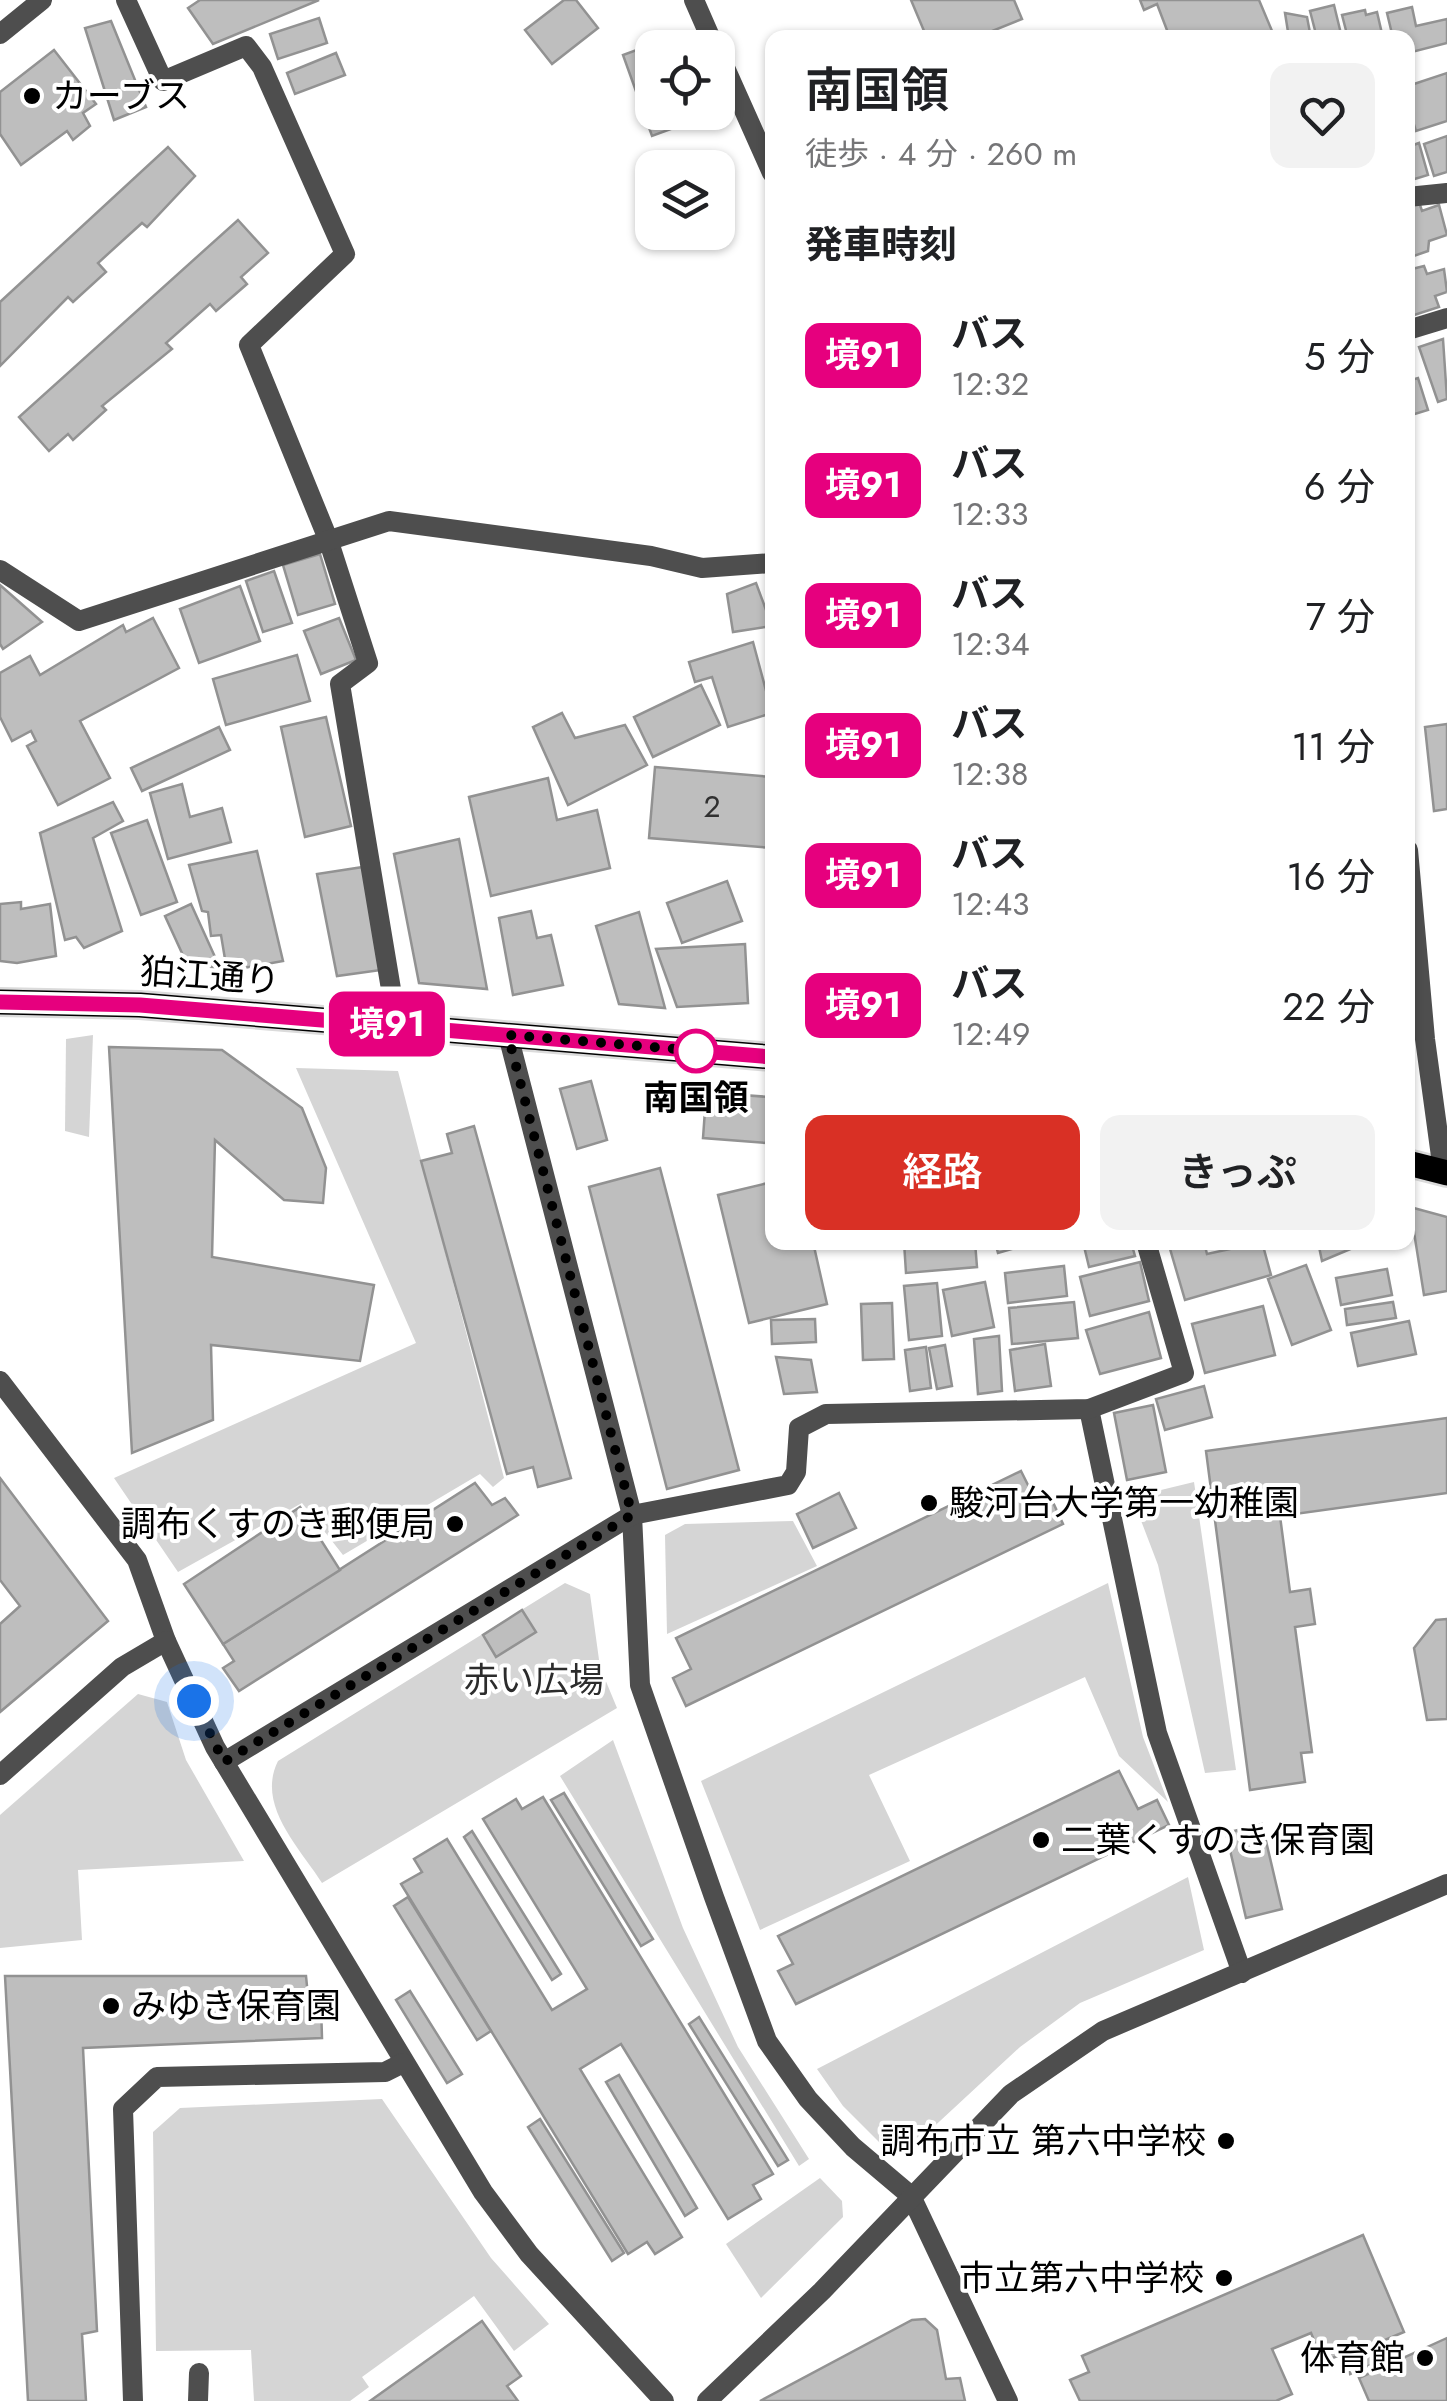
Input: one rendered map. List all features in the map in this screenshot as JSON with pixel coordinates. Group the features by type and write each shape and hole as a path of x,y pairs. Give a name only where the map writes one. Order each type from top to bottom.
{"main road":[{"name":"狛江通り","path":"0,1002 140,1005 765,1055"},
{"path":"1415,1165 1445,1172"}],"street":[{"path":"0,34 42,0"},
{"path":"126,0 164,81 246,46 262,67 345,254 249,345 328,539 368,662 340,684 397,1025"},
{"path":"694,0 707,30"},
{"path":"735,92 765,158"},
{"path":"1415,197 1447,193"},
{"path":"1415,328 1447,318"},
{"path":"0,570 80,621 389,521 651,556 702,568 765,564"},
{"path":"1415,928 1425,1039 1445,1172"},
{"path":"508,1035 632,1515 640,1685 767,2041 819,2111 853,2147 911,2196 1008,2401"},
{"path":"224,1762 632,1515 788,1485 796,1472 799,1428 826,1414 1089,1409 1184,1374 1148,1250"},
{"path":"0,1380 138,1560 166,1642 224,1762 483,2192 528,2254 664,2401"},
{"path":"1089,1409 1157,1732 1242,1972"},
{"path":"0,1775 122,1667 166,1642"},
{"path":"707,2401 822,2291 1011,2094 1103,2031 1447,1884"},
{"path":"133,2401 123,2110 156,2078 385,2072 402,2063"},
{"path":"198,2373 198,2401"}],"green space":[{"path":"93,1035 89,1137 65,1131 66,1039"},
{"path":"296,1068 398,1071 504,1478 493,1487 480,1474 343,1555 302,1503 178,1572 114,1478 416,1343"},
{"path":"1194,1482 1236,1770 1205,1773 1158,1565 1132,1497"},
{"path":"793,1521 817,1566 667,1634 665,1535 685,1524"},
{"name":"赤い広場","path":"565,1583 590,1594 600,1667 617,1708 322,1883 276,1809 272,1794 278,1761"},
{"path":"1108,1583 1143,1737 1168,1802 1119,1756 1085,1677 869,1775 910,1861 760,1930 701,1781"},
{"path":"138,1694 167,1702 186,1760 244,1861 78,1870 82,1940 0,1948 0,1815"},
{"path":"613,1740 683,1928 738,2047 809,2159 799,2166 560,1776"},
{"path":"1188,1877 1204,1950 1080,2003 1020,2047 913,2146 880,2143 843,2106 817,2069"},
{"path":"382,2099 491,2258 549,2324 514,2351 474,2296 362,2377 369,2387 350,2401 254,2401 251,2350 156,2351 153,2132 180,2108"},
{"path":"820,2178 842,2201 843,2217 761,2298 726,2244"}],"building":[{"path":"200,0 319,0 213,44 188,8"},
{"path":"564,0 576,0 598,28 552,64 525,30"},
{"path":"911,0 1014,0 1022,19 995,30 924,30"},
{"path":"1140,0 1259,0 1272,30 1167,30 1157,4 1144,10"},
{"path":"1334,5 1340,30 1315,30 1310,11"},
{"path":"1412,7 1416,26 1447,19 1447,43 1415,51 1415,30 1391,30 1387,13"},
{"path":"1365,10 1366,15 1377,12 1381,30 1346,30 1342,15"},
{"path":"1285,13 1307,17 1309,30 1288,30"},
{"path":"319,18 327,43 278,59 270,34"},
{"path":"111,21 146,107 114,120 85,28"},
{"path":"54,50 96,104 83,113 90,126 73,140 67,131 21,165 0,134 0,92"},
{"path":"635,51 635,89 623,55"},
{"path":"336,53 345,75 295,94 287,73"},
{"path":"1447,73 1447,121 1416,131 1415,84"},
{"path":"1447,136 1447,172 1434,176 1424,144"},
{"path":"1419,143 1428,175 1415,179 1415,144"},
{"path":"168,147 195,176 147,227 142,223 98,263 106,272 73,302 68,297 0,366 0,302"},
{"path":"1419,202 1422,211 1439,205 1447,235 1429,241 1428,251 1415,256 1415,203"},
{"path":"238,220 268,253 241,277 247,284 216,311 210,304 166,343 172,349 102,406 106,410 73,440 68,434 49,451 19,417"},
{"path":"1424,266 1427,274 1444,269 1447,292 1435,296 1439,307 1415,315 1415,268"},
{"path":"1443,339 1447,399 1438,402 1419,347"},
{"path":"1418,378 1428,410 1415,414"},
{"path":"320,554 335,604 298,615 283,565"},
{"path":"274,571 292,623 263,632 246,581"},
{"path":"756,583 765,607 765,627 733,632 727,594"},
{"path":"0,585 42,622 3,649 0,644"},
{"path":"240,586 260,641 199,663 180,609"},
{"path":"153,618 179,668 80,721 110,778 58,805 27,746 36,741 31,731 12,741 0,717 0,673 30,656 40,675 123,625 126,632"},
{"path":"339,618 356,660 321,674 304,631"},
{"path":"753,642 765,687 765,715 728,727 712,677 695,682 689,662"},
{"path":"297,655 310,701 226,725 213,679"},
{"path":"701,685 720,725 653,757 634,717"},
{"path":"562,713 575,738 625,725 647,765 568,805 533,727"},
{"path":"326,717 351,826 305,837 281,727"},
{"path":"1447,724 1447,809 1434,811 1425,727"},
{"path":"219,727 230,750 142,791 131,768"},
{"path":"655,767 765,776 765,847 649,838"},
{"path":"548,778 557,820 597,810 610,868 491,896 469,797"},
{"path":"182,784 190,817 222,808 231,842 168,859 150,793"},
{"path":"113,802 123,821 93,838 122,931 84,948 76,937 65,940 40,833"},
{"path":"147,820 177,902 141,915 111,833"},
{"path":"459,839 487,989 419,983 394,854"},
{"path":"257,851 283,961 227,971 221,935 211,936 208,912 202,911 189,865"},
{"path":"363,867 381,970 337,976 317,874"},
{"path":"727,881 742,921 682,943 667,903"},
{"path":"21,902 21,909 50,904 56,956 17,963 0,961 0,904"},
{"path":"191,904 220,968 187,964 165,916"},
{"path":"531,911 537,938 551,935 563,985 513,995 499,918"},
{"path":"639,912 665,1008 619,1004 596,926"},
{"path":"745,944 748,1003 677,1007 656,949"},
{"path":"109,1047 222,1050 302,1108 326,1168 323,1203 284,1200 215,1140 212,1257 374,1285 360,1361 211,1345 213,1420 132,1453"},
{"path":"591,1081 607,1140 577,1149 560,1089"},
{"path":"716,1093 765,1097 765,1143 703,1138 705,1110 715,1111"},
{"path":"474,1126 571,1478 538,1487 533,1467 507,1474 421,1161 452,1153 447,1134"},
{"path":"660,1168 739,1470 667,1489 589,1187"},
{"path":"765,1184 765,1250 815,1250 827,1304 749,1323 718,1195"},
{"path":"1415,1208 1447,1217 1447,1291 1424,1295 1415,1238"},
{"path":"905,1250 976,1250 977,1267 906,1273"},
{"path":"1085,1250 1133,1250 1135,1256 1089,1267"},
{"path":"1170,1250 1206,1250 1207,1254 1264,1250 1271,1275 1185,1300"},
{"path":"1320,1250 1348,1250 1322,1261"},
{"path":"1140,1262 1149,1301 1090,1316 1080,1277"},
{"path":"1306,1265 1331,1330 1292,1345 1268,1279"},
{"path":"1064,1266 1067,1296 1008,1303 1005,1273"},
{"path":"1387,1269 1392,1295 1341,1305 1336,1278"},
{"path":"985,1282 994,1327 952,1336 943,1290"},
{"path":"937,1283 942,1336 909,1340 904,1286"},
{"path":"1074,1302 1078,1338 1012,1344 1009,1308"},
{"path":"1393,1302 1396,1318 1347,1325 1345,1309"},
{"path":"892,1303 894,1359 863,1360 861,1304"},
{"path":"1263,1306 1275,1355 1205,1373 1192,1324"},
{"path":"1149,1312 1161,1358 1100,1374 1086,1330"},
{"path":"815,1319 816,1342 772,1344 771,1320"},
{"path":"1409,1321 1416,1354 1358,1366 1351,1333"},
{"path":"999,1336 1002,1391 978,1394 974,1339"},
{"path":"1045,1344 1051,1386 1015,1391 1010,1350"},
{"path":"945,1345 952,1386 937,1389 929,1348"},
{"path":"926,1347 931,1388 910,1391 905,1350"},
{"path":"776,1357 811,1360 817,1392 784,1394"},
{"path":"1204,1386 1212,1417 1165,1430 1156,1399"},
{"path":"1153,1405 1166,1472 1127,1480 1114,1413"},
{"path":"1447,1418 1447,1493 1280,1516 1290,1592 1310,1589 1315,1624 1295,1627 1312,1752 1301,1753 1305,1782 1250,1790 1206,1451"},
{"path":"1021,1471 1038,1505 1051,1498 1063,1524 686,1706 673,1678 691,1669 676,1638"},
{"path":"0,1478 108,1621 0,1712 0,1624 20,1606 0,1580"},
{"path":"475,1483 492,1505 505,1498 518,1515 239,1691 223,1668 234,1661 223,1644"},
{"path":"839,1493 856,1528 813,1548 797,1514"},
{"path":"300,1507 340,1570 223,1644 184,1584"},
{"path":"522,1610 536,1632 496,1657 483,1635"},
{"path":"1447,1619 1447,1719 1427,1720 1414,1648 1436,1620"},
{"path":"1119,1771 1138,1809 1157,1800 1169,1825 796,2004 778,1971 793,1964 778,1936"},
{"path":"564,1793 653,1939 641,1946 551,1800"},
{"path":"543,1797 773,2174 753,2185 761,2199 728,2219 621,2044 580,2069 682,2237 655,2254 647,2242 628,2254 401,1884 422,1872 414,1859 447,1839 552,2010 587,1989 483,1819 516,1799 522,1809"},
{"path":"1262,1824 1282,1909 1246,1918 1226,1833"},
{"path":"472,1831 561,1974 552,1980 464,1837"},
{"path":"408,1897 491,2031 477,2040 394,1906"},
{"path":"5,1976 306,1976 309,2006 321,2005 322,2038 83,2048 97,2331 82,2334 86,2401 28,2401"},
{"path":"410,1991 462,2074 447,2083 396,2000"},
{"path":"699,2017 788,2160 778,2166 689,2024"},
{"path":"619,2075 697,2208 685,2216 606,2082"},
{"path":"540,2119 624,2253 612,2261 528,2127"},
{"path":"1363,2235 1404,2332 1373,2345 1380,2361 1350,2374 1342,2354 1323,2362 1311,2333 1272,2349 1292,2394 1276,2401 1080,2401 1070,2380 1089,2372 1082,2356"},
{"path":"925,2319 937,2330 946,2379 960,2378 965,2401 760,2401 912,2320"},
{"path":"482,2321 521,2376 507,2386 518,2401 370,2401"},
{"name":"体育館","path":"1447,2338 1447,2401 1369,2401 1359,2378"}],"bus line":[{"name":"境91","path":"0,1002 140,1005 765,1056"}],"place":[{"name":"カーブス","path":"32,96"},
{"name":"南国領","path":"696,1051"},
{"name":"駿河台大学第一幼稚園","path":"929,1503"},
{"name":"調布くすのき郵便局","path":"455,1524"},
{"name":"二葉くすのき保育園","path":"1041,1840"},
{"name":"みゆき保育園","path":"111,2006"},
{"name":"調布市立 第六中学校","path":"1226,2141"},
{"name":"市立第六中学校","path":"1224,2278"},
{"name":"体育館","path":"1425,2358"}],"route":[{"path":"194,1701 224,1762 632,1515 508,1035 700,1051 696,1051"}]}
